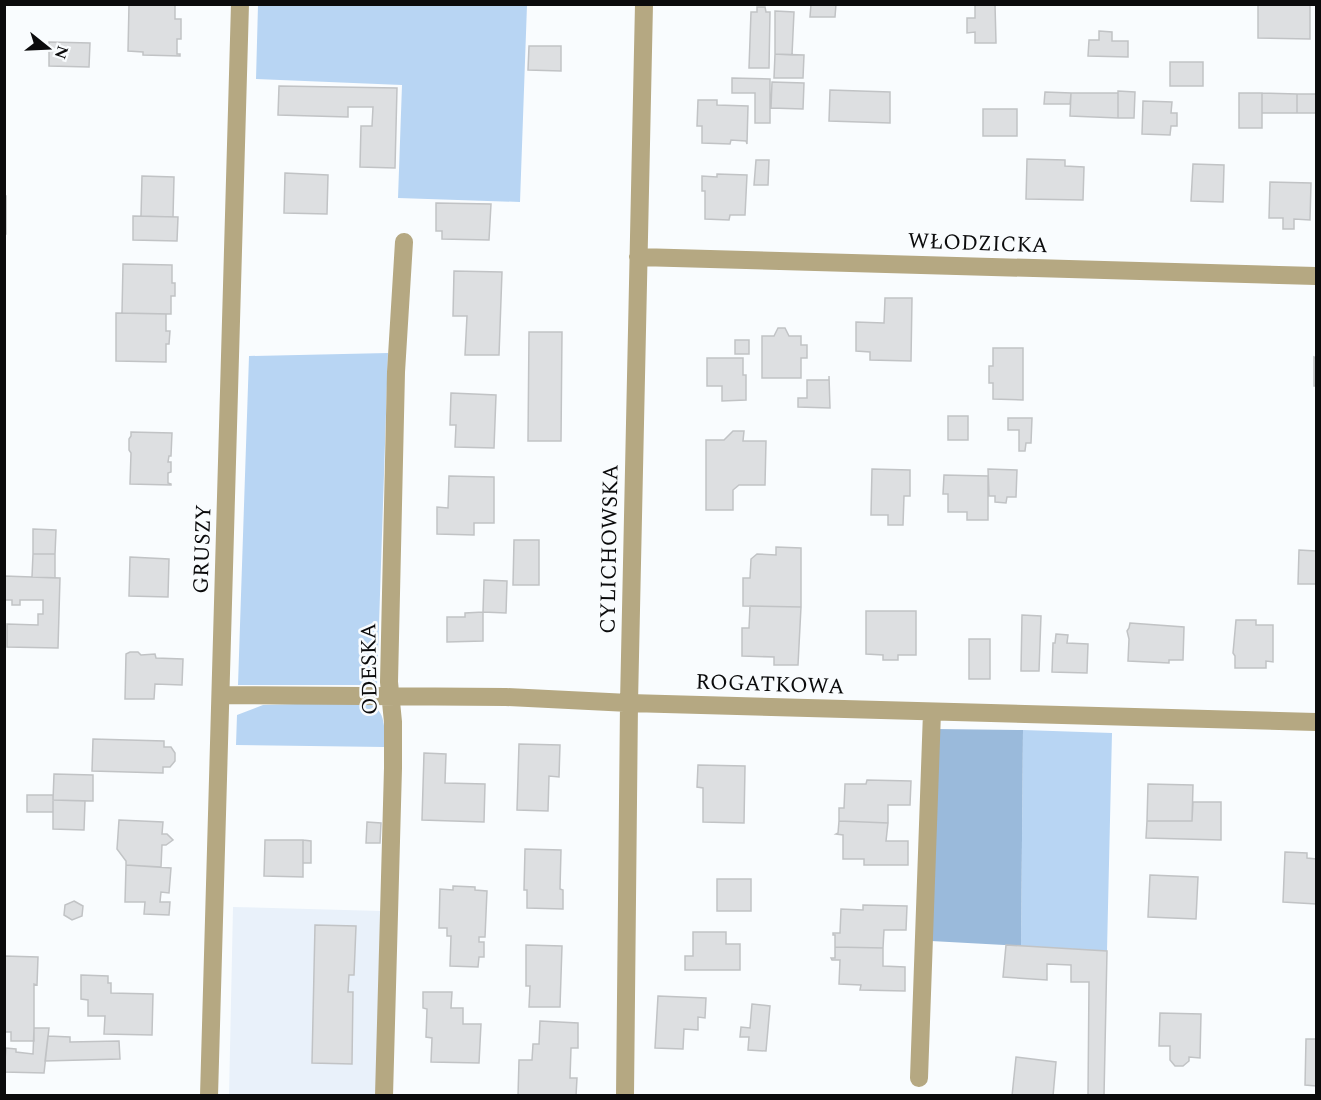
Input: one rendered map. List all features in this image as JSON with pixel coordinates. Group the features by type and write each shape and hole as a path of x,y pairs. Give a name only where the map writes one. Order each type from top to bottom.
{"street":[{"name":"GRUSZY","path":"210,1095 240,4"},
{"name":"CYLICHOWSKA","path":"625,1095 628,703 644,4"},
{"name":"ODESKA","path":"384,1095 393,768 389,682 396,372 404,242"},
{"name":"WŁODZICKA","path":"638,257 1317,276"},
{"name":"ROGATKOWA","path":"221,695 506,697 628,703 1317,722"},
{"path":"919,1078 932,712"}],"shaded area":[{"path":"258,5 527,5 520,202 398,198 402,85 256,79"},
{"path":"388,353 377,685 238,685 249,356"},
{"path":"363,702 376,708 383,718 385,747 236,745 237,715 263,705"},
{"path":"935,729 1023,730 1021,946 931,941"},
{"path":"1023,730 1112,733 1107,951 1021,946"},
{"path":"233,907 381,911 376,1095 229,1096"}],"building":[{"path":"129,4 175,5 175,19 181,19 181,39 177,39 177,54 180,56 143,55 143,52 128,51"},
{"path":"811,4 836,4 835,17 810,17"},
{"path":"975,4 995,4 996,43 975,43 975,32 967,33 967,18 975,18"},
{"path":"1258,4 1310,4 1310,39 1258,38"},
{"path":"757,7 765,7 766,12 770,12 769,68 749,68 751,12 757,12"},
{"path":"775,11 794,12 792,55 775,54"},
{"path":"1099,31 1112,32 1112,41 1128,41 1128,57 1088,56 1089,40 1099,40"},
{"path":"49,42 90,43 89,67 49,66"},
{"path":"529,46 561,46 561,71 528,70"},
{"path":"775,54 804,55 803,78 774,78"},
{"path":"1170,62 1203,62 1203,86 1170,86"},
{"path":"732,78 770,79 770,123 755,123 755,93 732,93"},
{"path":"772,82 804,83 803,109 771,108"},
{"path":"279,86 397,88 395,168 360,167 361,126 372,126 373,107 348,107 348,117 278,115"},
{"path":"830,90 890,92 890,123 829,121"},
{"path":"1118,91 1135,92 1134,118 1118,118"},
{"path":"1045,92 1071,93 1070,104 1044,104"},
{"path":"1071,93 1118,93 1118,118 1070,116"},
{"path":"1239,93 1262,93 1262,128 1239,128"},
{"path":"1262,93 1297,94 1297,113 1262,113"},
{"path":"1297,94 1316,94 1316,113 1297,113"},
{"path":"698,100 717,100 717,105 748,106 747,144 746,141 731,140 730,144 702,143 702,126 697,126"},
{"path":"1143,101 1172,102 1171,113 1177,113 1177,126 1171,126 1170,135 1142,134"},
{"path":"983,109 1017,109 1017,136 983,136"},
{"path":"1027,159 1065,160 1065,166 1084,167 1083,200 1026,199"},
{"path":"756,160 769,160 768,185 754,185"},
{"path":"1193,164 1224,165 1223,202 1191,201"},
{"path":"285,173 328,175 327,214 284,213"},
{"path":"717,174 747,175 745,215 730,215 729,220 705,219 705,191 702,191 702,176 717,177"},
{"path":"142,176 174,177 173,217 141,216"},
{"path":"1270,182 1311,183 1310,220 1294,219 1294,229 1283,229 1283,218 1269,218"},
{"path":"4,196 6,196 6,234 4,234"},
{"path":"436,203 491,204 489,240 442,239 442,231 436,231"},
{"path":"133,216 178,217 177,241 133,240"},
{"path":"123,264 172,265 175,296 171,296 171,314 122,313"},
{"path":"454,271 502,272 499,355 465,355 467,316 453,316"},
{"path":"885,298 912,298 911,361 870,360 870,352 856,351 856,322 884,323"},
{"path":"116,313 166,314 166,331 170,331 169,344 166,344 166,362 116,361"},
{"path":"778,328 785,328 789,336 801,336 801,345 807,345 807,358 801,358 801,378 762,378 762,336 774,336"},
{"path":"529,332 562,332 561,441 528,441"},
{"path":"735,340 749,340 749,354 735,354"},
{"path":"993,348 1023,348 1023,400 993,399 993,383 989,383 989,366 993,366"},
{"path":"1314,357 1316,358 1316,386 1314,386"},
{"path":"707,358 743,358 746,400 722,401 722,386 707,386"},
{"path":"829,376 830,408 798,407 798,398 807,398 807,380 829,380"},
{"path":"451,393 496,395 494,448 455,447 456,425 450,425"},
{"path":"948,416 968,416 968,440 948,440"},
{"path":"1008,418 1032,418 1031,443 1026,443 1025,451 1019,451 1019,430 1008,430"},
{"path":"733,431 744,431 743,441 766,441 765,485 739,485 733,490 733,510 706,510 706,440 724,440"},
{"path":"131,432 172,433 171,456 168,462 171,462 168,483 171,485 130,484 129,439"},
{"path":"872,469 910,470 910,496 904,496 903,525 888,525 888,515 871,515"},
{"path":"988,469 1017,470 1016,497 1007,497 1006,503 995,502 995,496 989,496"},
{"path":"944,475 988,476 988,520 967,520 967,512 948,512 948,494 943,494"},
{"path":"449,476 494,477 494,523 474,523 474,535 437,534 437,507 448,508"},
{"path":"33,529 56,530 55,554 33,554"},
{"path":"514,540 539,540 539,585 513,585"},
{"path":"776,547 801,548 801,607 743,606 743,578 750,578 751,559 757,554 776,555"},
{"path":"1299,550 1316,551 1316,584 1298,584"},
{"path":"33,554 55,554 55,578 32,577"},
{"path":"130,557 169,559 168,597 129,596"},
{"path":"4,576 60,578 58,648 7,647 7,624 38,625 38,614 43,614 43,600 20,600 20,605 12,605 12,600 4,600"},
{"path":"484,580 507,581 506,613 483,612"},
{"path":"750,606 801,607 798,665 774,665 774,657 742,656 742,628 749,628"},
{"path":"866,611 916,611 916,655 898,655 898,660 883,660 883,655 866,654"},
{"path":"483,612 483,641 447,642 447,617 465,617 465,613"},
{"path":"1022,615 1041,616 1039,671 1021,671"},
{"path":"1236,620 1256,620 1256,625 1273,625 1273,662 1266,661 1266,668 1235,668 1233,653"},
{"path":"1130,623 1184,627 1183,660 1169,660 1169,663 1128,661 1127,631"},
{"path":"1056,634 1068,635 1067,643 1088,644 1087,673 1052,672 1053,643 1055,643"},
{"path":"969,639 990,639 990,679 969,679"},
{"path":"138,652 141,655 155,654 156,658 183,659 182,685 155,684 154,699 125,699 126,654"},
{"path":"93,739 164,741 164,747 171,747 175,753 175,761 170,767 163,767 163,773 92,771"},
{"path":"519,744 560,745 559,777 549,776 548,811 517,810"},
{"path":"424,753 446,754 445,783 485,784 484,822 422,820"},
{"path":"698,765 745,766 744,823 703,822 703,788 697,787"},
{"path":"54,774 93,775 93,801 53,800"},
{"path":"867,780 911,781 910,805 888,805 888,823 839,821 839,808 844,808 845,784 866,784"},
{"path":"1148,784 1193,785 1192,821 1147,821"},
{"path":"27,795 53,795 53,812 27,812"},
{"path":"53,800 85,801 84,830 53,829"},
{"path":"1193,802 1221,802 1221,840 1146,838 1147,821 1192,821"},
{"path":"119,820 163,822 162,834 167,834 173,840 162,845 161,867 126,865 126,861 117,849"},
{"path":"839,821 888,823 886,841 908,841 908,865 864,865 864,859 843,859 843,835 836,834"},
{"path":"367,822 381,823 380,843 366,843"},
{"path":"265,840 303,840 303,877 264,876"},
{"path":"303,840 311,841 311,863 303,863"},
{"path":"525,849 561,850 560,889 563,890 563,909 527,908 527,890 524,890"},
{"path":"1285,852 1307,853 1307,858 1316,859 1316,904 1283,902"},
{"path":"126,865 171,868 169,893 161,892 160,902 170,902 169,915 144,914 145,902 125,902"},
{"path":"1150,875 1198,877 1196,919 1148,917"},
{"path":"717,879 751,879 751,911 717,911"},
{"path":"453,886 475,887 475,890 487,891 485,937 479,937 479,942 484,942 484,957 479,957 478,967 450,966 451,936 447,936 447,928 439,928 440,889 453,890"},
{"path":"74,901 83,906 82,916 72,920 64,915 65,905"},
{"path":"863,905 907,906 906,930 884,930 883,948 835,947 833,933 840,933 841,909 863,910"},
{"path":"315,925 356,926 354,975 349,975 348,992 353,992 352,1064 312,1063"},
{"path":"693,932 726,932 726,944 740,944 740,970 685,970 685,956 693,956"},
{"path":"526,945 562,946 560,1007 529,1007 530,986 526,986"},
{"path":"1006,945 1107,951 1104,1096 1088,1096 1089,982 1071,982 1071,965 1047,964 1047,980 1003,977"},
{"path":"835,947 883,948 883,966 905,967 905,991 860,990 861,985 839,984 840,960 831,958 835,958"},
{"path":"4,956 38,957 37,985 34,984 34,1041 11,1041 11,1032 4,1032"},
{"path":"81,975 108,976 111,993 153,994 152,1035 104,1034 105,1016 88,1016 88,1000 81,999"},
{"path":"423,992 452,992 451,1008 463,1008 463,1024 481,1024 479,1063 431,1062 432,1038 426,1037 427,1009 423,1008"},
{"path":"658,996 706,998 705,1018 698,1017 698,1030 684,1029 683,1049 655,1048"},
{"path":"752,1004 770,1006 766,1051 748,1050 749,1037 740,1037 741,1027 750,1028"},
{"path":"1160,1013 1201,1014 1200,1058 1189,1057 1189,1061 1183,1066 1175,1066 1170,1060 1170,1046 1159,1046"},
{"path":"540,1021 578,1023 578,1048 571,1048 570,1078 577,1078 576,1096 518,1096 519,1060 532,1060 533,1044 539,1044"},
{"path":"34,1028 49,1028 44,1073 4,1072 6,1048 33,1054"},
{"path":"48,1036 70,1037 70,1042 119,1041 120,1059 45,1061"},
{"path":"1306,1039 1316,1039 1316,1086 1305,1085"},
{"path":"1016,1057 1056,1062 1053,1096 1012,1096"}]}
